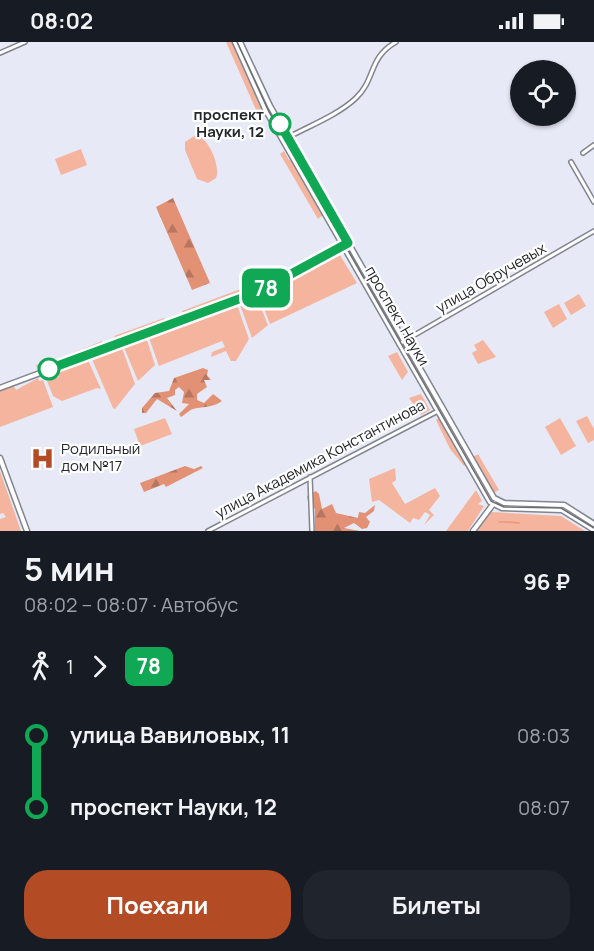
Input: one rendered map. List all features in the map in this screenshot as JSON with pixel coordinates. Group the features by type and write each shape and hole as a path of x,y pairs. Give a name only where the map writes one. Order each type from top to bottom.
{"main road":[{"name":"проспект Науки","path":"235,42 262,103 402,343 492,505"},
{"name":"проспект Науки","path":"240,42 264,95 345,244"},
{"path":"0,388 258,292 345,244"},
{"name":"проспект Науки","path":"440,410 496,500"},
{"path":"0,458 27,531"},
{"path":"473,531 496,500 504,503 564,505 594,524"},
{"path":"492,505 502,508 562,510 594,530"}],"street":[{"path":"0,52 25,42"},
{"path":"287,138 356,98 365,87 381,52 396,42"},
{"path":"583,153 594,145"},
{"path":"571,162 594,202"},
{"name":"улица Обручевых","path":"402,343 594,231"},
{"name":"улица Академика Константинова","path":"208,531 440,410"},
{"path":"310,477 312,531"}],"shaded area":[{"path":"226,42 232,42 262,108 257,112"},
{"path":"196,135 209,146 217,166 216,178 208,183 197,179 185,150 185,142"},
{"path":"81,149 87,165 61,175 55,159"},
{"path":"284,151 289,160 291,159 323,215 318,219 280,154"},
{"path":"338,252 357,283 270,324 259,296 282,286 281,283"},
{"path":"254,284 256,290 184,317 182,311"},
{"path":"579,294 586,306 571,315 564,303"},
{"path":"256,295 268,325 252,338 239,302"},
{"path":"236,302 249,339 236,361 231,361 226,351 211,357 212,352 225,347 222,341 159,366 148,335"},
{"path":"559,304 567,319 553,328 544,312"},
{"path":"164,318 166,323 116,342 114,336"},
{"path":"146,337 155,365 138,381 123,345"},
{"path":"483,340 496,357 478,364 472,353 477,350 474,345"},
{"path":"102,341 104,346 41,370 37,368 36,365 56,360"},
{"path":"121,345 135,384 115,409 91,357"},
{"path":"397,352 408,372 402,380 388,356"},
{"path":"87,358 101,389 97,388 62,401 53,396 47,381 59,377 57,370"},
{"path":"38,378 39,381 43,380 53,407 0,427 0,390 13,385 16,390"},
{"path":"421,394 430,410 421,415 409,398"},
{"path":"587,416 594,429 594,440 588,443 576,421"},
{"path":"165,418 172,434 140,446 134,429"},
{"path":"439,418 466,465 464,466 450,449 436,420"},
{"path":"560,418 576,446 561,455 545,427"},
{"path":"478,454 499,490 493,493 473,457"},
{"path":"395,468 396,480 392,483 405,504 435,488 440,496 429,510 434,515 424,525 430,515 425,512 419,520 413,518 410,523 379,500 372,502 369,479"},
{"path":"0,471 21,531 0,531 0,519 6,517 3,513 0,514"},
{"path":"476,490 482,501 478,504 484,506 468,531 446,531"},
{"path":"491,512 561,516 585,531 477,531"}],"green space":[{"path":"173,198 210,283 192,290 156,207"},
{"path":"203,368 208,370 207,375 211,380 204,380 207,387 197,394 197,400 204,403 213,394 222,401 212,406 192,410 181,417 179,414 189,404 182,403 184,392 179,387 175,390 175,395 167,398 177,411 157,399 146,413 142,413 142,408 155,393 169,391 174,378"},
{"path":"185,466 194,469 201,466 203,468 166,487 164,484 144,492 140,483"},
{"path":"316,491 319,494 322,509 332,504 336,513 358,518 359,512 365,513 375,505 374,511 366,517 370,522 367,528 362,529 354,523 344,528 360,531 315,531 315,509 307,496"}],"waterway":[{"path":"499,522 506,522"},
{"path":"507,522 519,523"}],"tram line":[{"path":"237,42 269,112 491,501 504,507 561,508 594,528"}],"bus line":[{"name":"78","path":"49,369 258,292 348,243 280,124"}],"place":[{"name":"проспект Науки, 12","path":"280,124"},
{"name":"Родильный дом №17","path":"43,458"}]}
